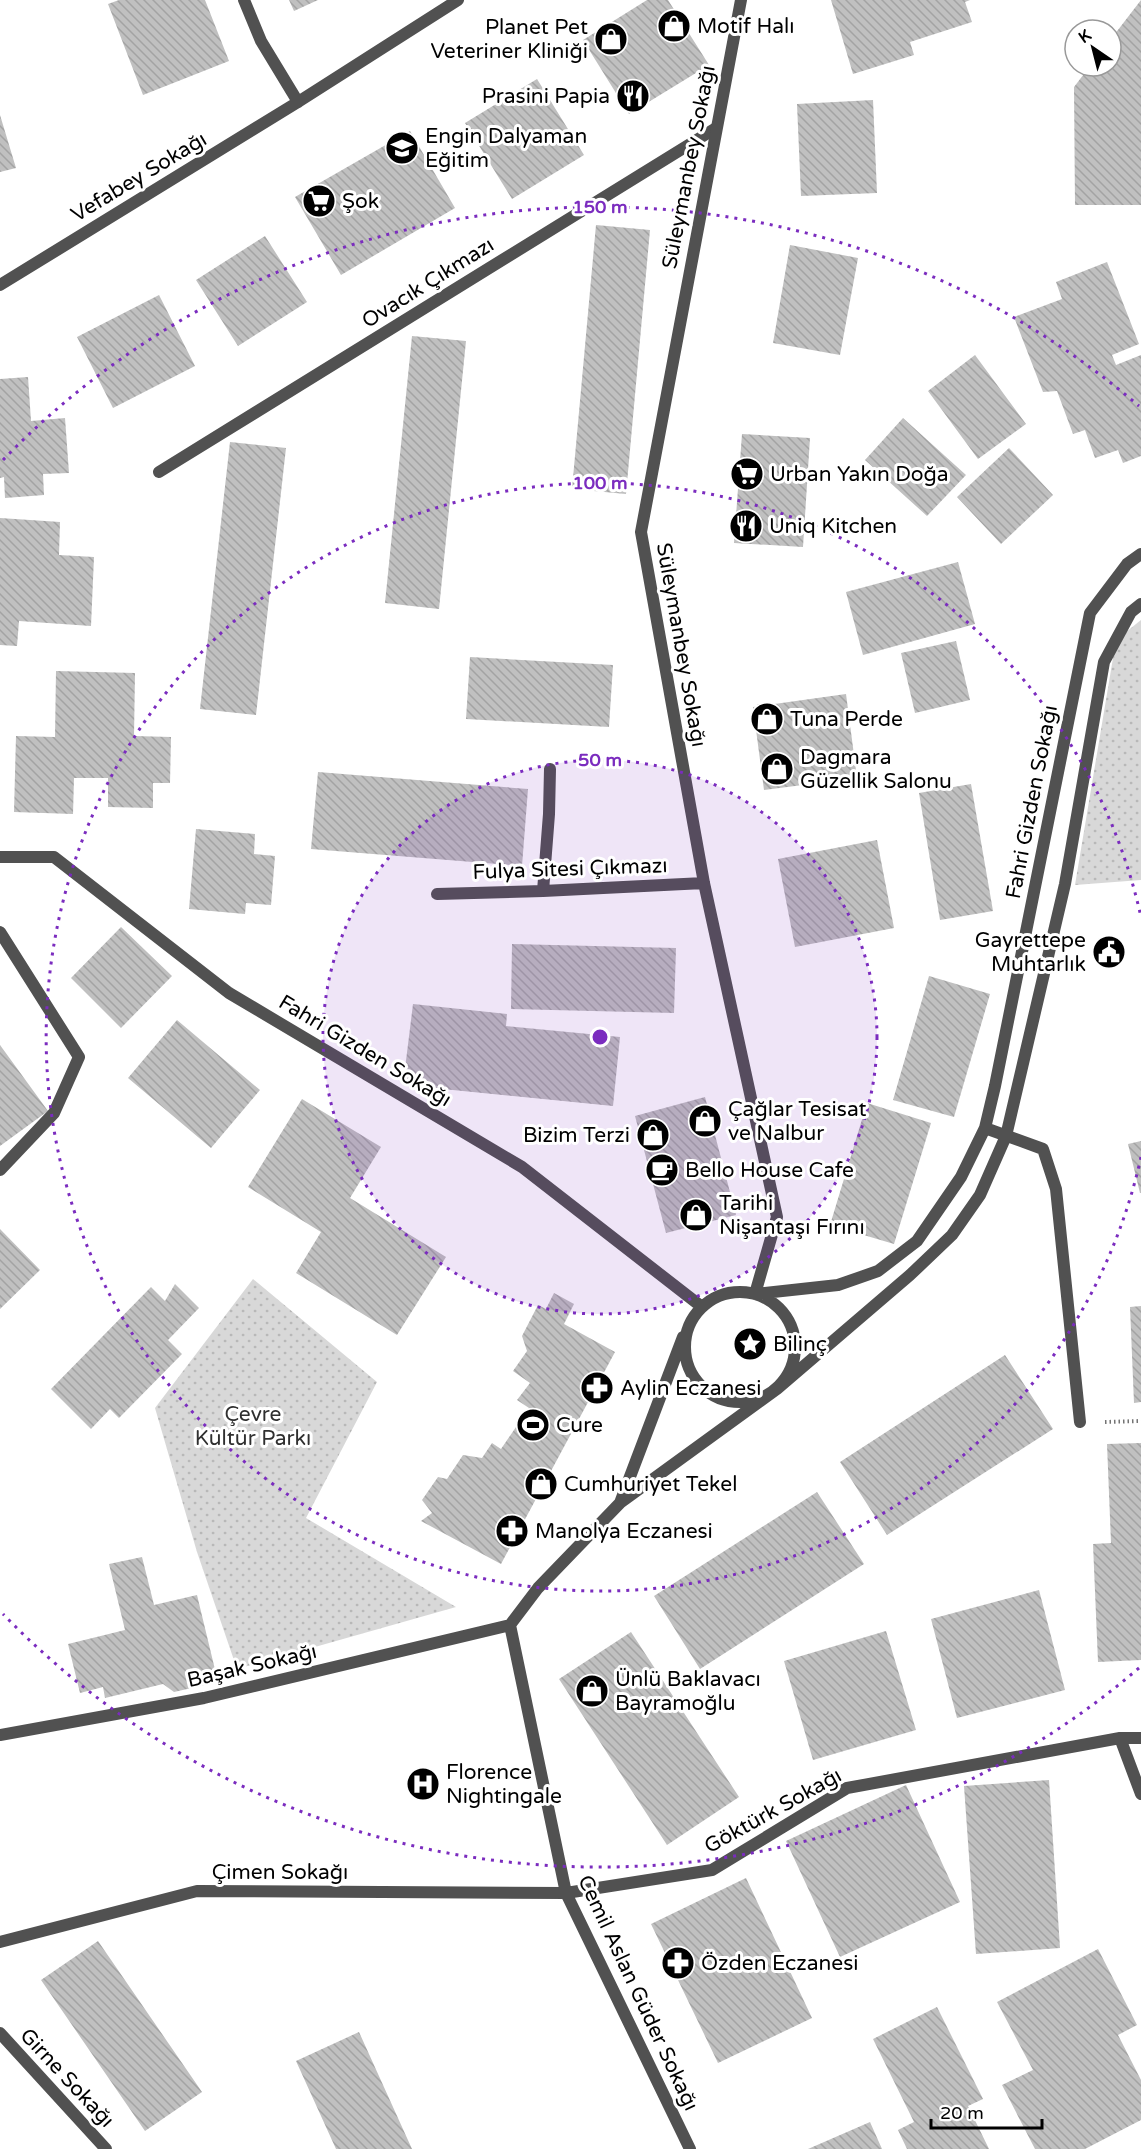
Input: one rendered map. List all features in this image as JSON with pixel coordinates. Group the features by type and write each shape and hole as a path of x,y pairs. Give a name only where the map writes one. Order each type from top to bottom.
{"street":[{"path":"244,0 261,42 298,102"},
{"name":"Vefabey Sokağı","path":"0,285 298,102 458,0"},
{"name":"Süleymanbey Sokağı","path":"741,0 641,532 704,883 777,1216 755,1294"},
{"name":"Ovacık Çıkmazı","path":"159,472 716,128"},
{"name":"Fahri Gizden Sokağı","path":"755,1294 838,1285 878,1270 917,1241 961,1177 985,1128 998,1074 1090,613 1127,564 1141,554"},
{"path":"510,1625 538,1588 620,1503 777,1389 910,1275 952,1235 980,1195 1006,1136 1065,884 1104,662 1131,612 1141,604"},
{"path":"543,891 550,769"},
{"name":"Fahri Gizden Sokağı","path":"0,857 54,857 229,993 522,1167 702,1307"},
{"name":"Fulya Sitesi Çıkmazı","path":"437,894 704,883"},
{"path":"0,932 79,1057 54,1113 0,1170"},
{"path":"985,1128 1043,1149 1056,1188 1080,1422"},
{"path":"620,1503 687,1328 702,1307 718,1296 736,1292 755,1294 771,1301 783,1312 792,1327 796,1343 794,1361 788,1376 777,1389 760,1399 741,1403 722,1400 705,1391 693,1376 686,1359 687,1328"},
{"name":"Başak Sokağı","path":"0,1735 204,1698 510,1625"},
{"name":"Cemil Aslan Güder Sokağı","path":"510,1625 566,1893 690,2149"},
{"path":"1120,1738 1141,1794"},
{"name":"Göktürk Sokağı","path":"566,1893 712,1870 847,1788 1120,1738 1141,1738"},
{"name":"Çimen Sokağı","path":"0,1942 197,1891 566,1893"},
{"name":"Girne Sokağı","path":"0,2033 106,2149"}],"path":[{"path":"1080,1422 1141,1421"}],"green space":[{"path":"1141,620 1141,880 1075,885 1116,640"},
{"name":"Çevre Kültür Parkı","path":"253,1279 377,1382 306,1518 456,1607 237,1669 197,1552 155,1408"}],"building":[{"path":"119,0 205,0 229,61 143,95 108,4"},
{"path":"289,0 318,0 294,11"},
{"path":"647,0 668,0 709,65 629,114 583,40"},
{"path":"831,0 970,0 965,2 972,22 910,42 914,55 853,74"},
{"path":"1141,0 1141,205 1075,205 1074,87 1081,78 1123,78 1123,23"},
{"path":"537,79 584,155 512,199 465,123"},
{"path":"873,100 877,193 801,196 797,104"},
{"path":"0,115 16,168 0,172"},
{"path":"410,131 455,208 341,275 295,197"},
{"path":"596,225 650,230 626,494 572,489"},
{"path":"265,236 307,302 238,346 196,280"},
{"path":"790,245 858,258 840,355 773,343"},
{"path":"1107,262 1139,344 1112,355 1116,365 1141,355 1141,456 1123,463 1118,450 1095,458 1085,430 1073,434 1057,391 1043,392 1014,317 1062,299 1056,282"},
{"path":"159,295 195,366 113,408 77,337"},
{"path":"412,336 466,341 439,609 385,603"},
{"path":"975,355 1026,424 978,459 928,391"},
{"path":"28,377 31,421 65,418 69,473 43,474 44,495 5,498 4,477 0,478 0,379"},
{"path":"903,418 966,475 927,516 865,460"},
{"path":"742,434 810,438 803,547 734,543"},
{"path":"230,442 286,448 256,715 200,709"},
{"path":"1009,448 1053,495 1001,544 957,497"},
{"path":"0,518 60,522 59,555 94,557 91,626 19,621 17,646 0,645"},
{"path":"958,562 975,624 863,655 846,592"},
{"path":"956,641 970,700 915,713 901,653"},
{"path":"470,657 613,665 609,727 466,719"},
{"path":"56,671 135,673 134,736 171,737 170,783 153,783 153,808 108,807 108,778 74,778 73,814 14,812 16,736 55,737"},
{"path":"846,694 857,778 764,790 753,707"},
{"path":"318,772 528,789 522,866 311,849"},
{"path":"971,784 993,911 940,920 919,793"},
{"path":"196,829 255,834 254,854 275,856 271,905 246,903 245,914 189,909"},
{"path":"877,840 894,928 795,947 778,859"},
{"path":"121,927 172,976 121,1028 71,978"},
{"path":"512,944 676,948 674,1013 511,1009"},
{"path":"929,976 990,994 954,1117 893,1100"},
{"path":"413,1004 507,1014 506,1026 620,1037 613,1106 403,1085"},
{"path":"177,1020 260,1090 211,1148 128,1078"},
{"path":"0,1045 48,1111 0,1146"},
{"path":"705,1097 736,1215 666,1233 635,1116"},
{"path":"302,1099 381,1147 350,1198 446,1257 397,1335 296,1273 321,1232 248,1187"},
{"path":"867,1103 931,1123 894,1244 830,1225"},
{"path":"1141,1141 1141,1193 1140,1193 1128,1144"},
{"path":"0,1229 40,1270 0,1309"},
{"path":"175,1284 199,1308 168,1340 182,1354 119,1418 110,1409 91,1429 51,1389 151,1287 165,1301"},
{"path":"554,1293 574,1304 564,1324 615,1352 501,1564 421,1521 432,1513 422,1500 438,1477 447,1479 463,1455 482,1458 492,1443 501,1449 529,1408 517,1400 530,1383 513,1371 527,1351 522,1336 538,1305 546,1309"},
{"path":"1141,1306 1141,1402 1134,1403 1130,1307"},
{"path":"1005,1355 1053,1429 887,1535 840,1462"},
{"path":"1141,1443 1141,1660 1098,1662 1093,1544 1111,1543 1107,1444"},
{"path":"817,1492 864,1564 700,1669 654,1596"},
{"path":"142,1557 154,1605 197,1595 218,1682 174,1692 163,1684 105,1698 103,1687 80,1693 68,1644 125,1630 109,1564"},
{"path":"1039,1590 1065,1690 957,1718 931,1619"},
{"path":"886,1631 916,1730 813,1760 784,1661"},
{"path":"631,1632 739,1797 667,1845 559,1679"},
{"path":"1049,1780 1060,1948 976,1954 964,1786"},
{"path":"906,1785 960,1902 840,1957 786,1841"},
{"path":"746,1878 812,2018 718,2063 651,1924"},
{"path":"98,1941 202,2092 145,2131 41,1980"},
{"path":"1098,1949 1137,2025 1118,2035 1141,2080 1141,2120 1085,2149 1035,2149 1002,2085 1033,2070 997,2002"},
{"path":"937,2007 983,2099 968,2106 989,2149 907,2149 898,2130 914,2122 873,2039"},
{"path":"359,2032 412,2149 336,2149 296,2061"},
{"path":"870,2122 882,2149 808,2149"}],"place":[{"name":"Motif Halı","path":"674,26"},
{"name":"Planet Pet Veteriner Kliniği","path":"611,39"},
{"name":"Prasini Papia","path":"633,96"},
{"name":"Engin Dalyaman Eğitim","path":"402,148"},
{"name":"Şok","path":"319,201"},
{"name":"Urban Yakın Doğa","path":"747,474"},
{"name":"Uniq Kitchen","path":"746,526"},
{"name":"Tuna Perde","path":"767,719"},
{"name":"Dagmara Güzellik Salonu","path":"777,769"},
{"name":"Gayrettepe Muhtarlık","path":"1109,952"},
{"name":"Çağlar Tesisat ve Nalbur","path":"705,1121"},
{"name":"Bizim Terzi","path":"653,1135"},
{"name":"Bello House Cafe","path":"662,1170"},
{"name":"Tarihi Nişantaşı Fırını","path":"696,1215"},
{"name":"Bilinç","path":"750,1344"},
{"name":"Aylin Eczanesi","path":"597,1388"},
{"name":"Cure","path":"533,1425"},
{"name":"Cumhuriyet Tekel","path":"541,1484"},
{"name":"Manolya Eczanesi","path":"512,1531"},
{"name":"Ünlü Baklavacı Bayramoğlu","path":"592,1691"},
{"name":"Florence Nightingale","path":"423,1784"},
{"name":"Özden Eczanesi","path":"678,1963"}]}
